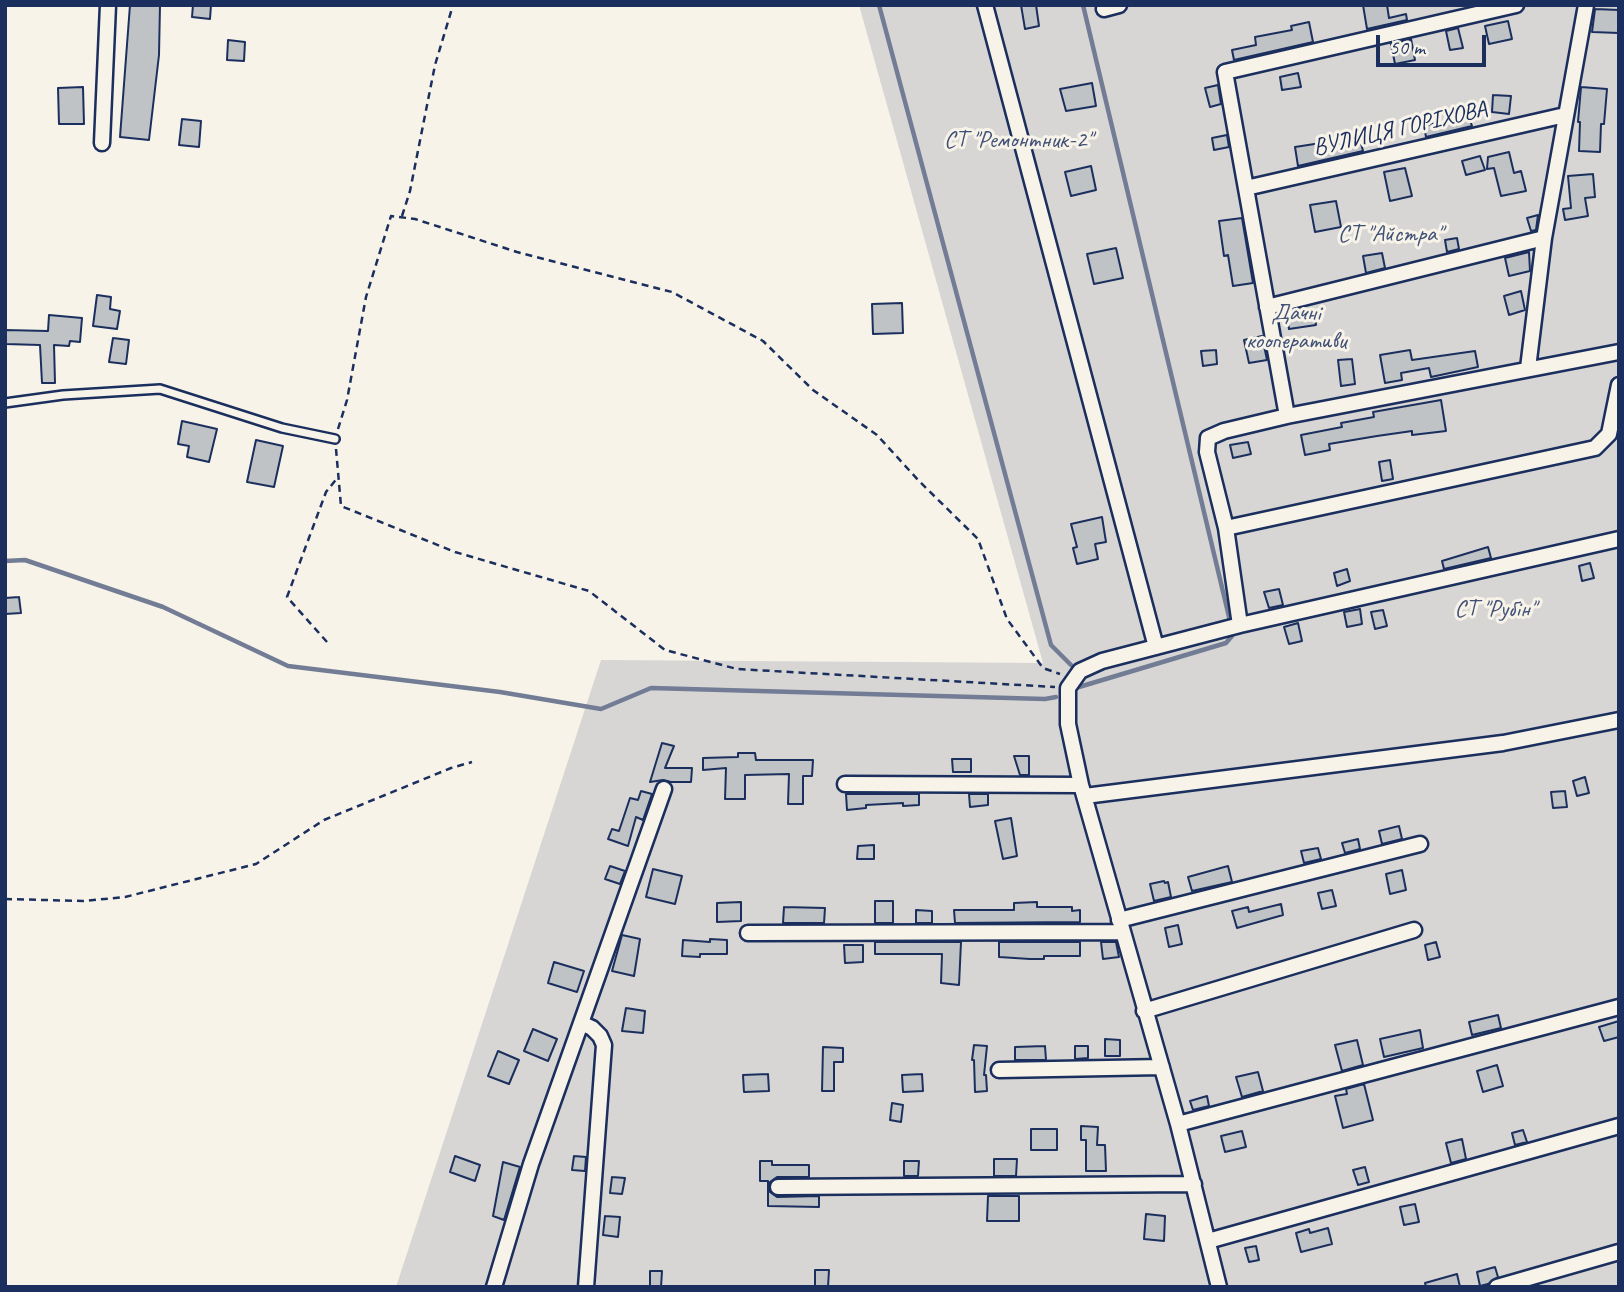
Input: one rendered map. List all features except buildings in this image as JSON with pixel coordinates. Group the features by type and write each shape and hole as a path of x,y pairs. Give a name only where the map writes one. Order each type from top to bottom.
{"street":[{"path":"102,143 108,5"},
{"path":"985,5 1156,647"},
{"path":"1287,416 1225,72 1516,5"},
{"path":"1528,368 1544,238 1586,5"},
{"name":"ВУЛИЦЯ ГОРІХОВА","path":"1246,188 1565,115"},
{"path":"1267,307 1544,238"},
{"path":"1240,625 1226,528 1207,452 1208,438 1224,431 1287,416 1619,352"},
{"path":"1226,528 1595,448 1609,434 1619,389"},
{"path":"1219,1287 1178,1124 1083,790 1068,724 1070,683 1090,665 1156,647 1240,625 1619,539"},
{"path":"845,783 1083,790 1503,743 1619,720"},
{"path":"494,1287 531,1164 664,789"},
{"path":"748,933 1120,926 1420,844"},
{"path":"1144,1011 1414,930"},
{"path":"1178,1124 1619,1007"},
{"path":"581,1023 592,1028 604,1045 586,1287"},
{"path":"999,1070 1162,1067"},
{"path":"1208,1241 1619,1126"},
{"path":"778,1187 1194,1184"},
{"path":"1497,1287 1619,1252"}],"lane":[{"path":"5,403 63,395 160,388 282,428 335,439"}],"path":[{"path":"402,217 410,191 435,65 453,5"},
{"path":"391,216 415,219 517,252 673,292 763,341 813,390 877,435 978,539 1007,619 1043,668 1070,683 737,669 666,650 589,591 454,552 341,506 335,439 347,400 366,297 391,216"},
{"path":"327,642 287,597 326,492 338,477"},
{"path":"5,899 83,901 125,897 256,864 324,820 472,762"}],"green space":[{"path":"859,5 1619,5 1619,1287 396,1287 601,660 1043,663"}],"waterway":[{"path":"879,5 1051,645 1071,665"},
{"path":"1083,5 1230,621"},
{"path":"5,561 25,560 163,607 288,666 500,692 601,709 651,688 1045,699 1056,697"},
{"path":"1079,687 1226,643 1232,636"}],"park label":[{"name":"СТ \"Ремонтник-2\"","path":"1018,141"},
{"name":"СТ \"Айстра\"","path":"1390,235"},
{"name":"Дачні кооперативи","path":"1296,328"},
{"name":"СТ \"Рубін\"","path":"1495,610"}]}
